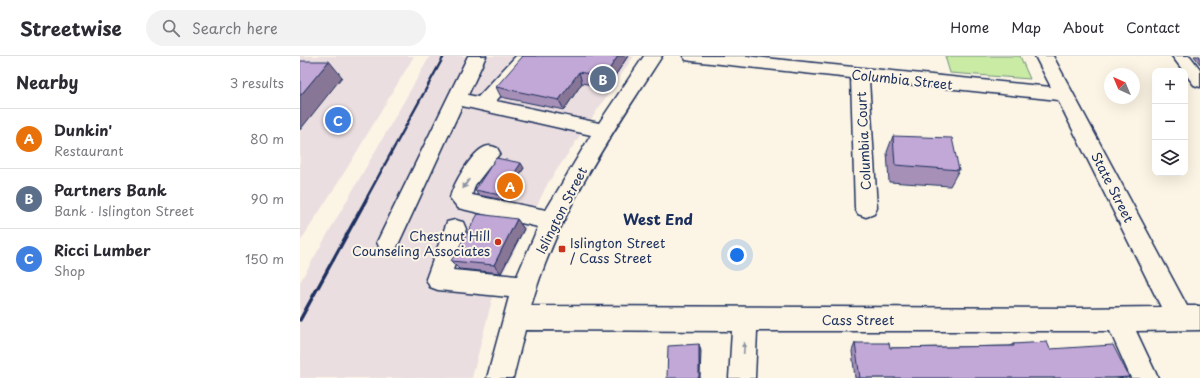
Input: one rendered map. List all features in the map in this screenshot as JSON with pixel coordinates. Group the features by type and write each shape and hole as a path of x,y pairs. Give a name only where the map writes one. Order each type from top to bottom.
{"street":[{"path":"388,242 458,99 477,56"},
{"path":"482,104 526,56"},
{"name":"Islington Street","path":"500,378 525,288 541,245 580,171 653,56"},
{"name":"Columbia Street","path":"692,56 860,75 1065,95"},
{"name":"State Street","path":"1044,56 1190,318"},
{"path":"1181,56 1200,81"},
{"name":"Columbia Court","path":"860,75 866,208"},
{"path":"458,99 605,131"},
{"path":"490,153 466,182 461,198 466,202 553,221"},
{"path":"455,229 438,279 525,288"},
{"name":"Cass Street","path":"516,318 1118,320 1190,318"},
{"path":"742,378 745,319"},
{"path":"1118,320 1145,378"}],"shaded area":[{"path":"300,56 414,56 349,165 300,242"},
{"path":"430,56 634,56 548,183 494,292 472,378 300,378 300,282"}],"green space":[{"path":"945,56 1020,56 1030,79 950,73"}],"building":[{"path":"523,56 618,56 604,77 579,72 559,100 496,87"},
{"path":"300,61 329,61 300,96"},
{"path":"893,136 952,138 959,170 895,165"},
{"path":"496,158 521,163 500,195 475,190"},
{"path":"478,214 517,219 494,265 451,261"},
{"path":"1047,342 1050,349 1113,345 1129,377 860,378 855,343 889,343 890,348 1014,346 1013,344"},
{"path":"699,344 699,378 667,378 668,346"}],"railway":[{"path":"366,199 444,56"},
{"path":"300,320 367,198"}],"place":[{"name":"Partners Bank","path":"603,79"},
{"name":"Ricci Lumber","path":"338,120"},
{"name":"Dunkin'","path":"510,186"},
{"name":"Chestnut Hill Counseling Associates","path":"498,242"},
{"name":"Islington Street / Cass Street","path":"562,249"}],"district":[{"name":"West End","path":"658,218"}]}
